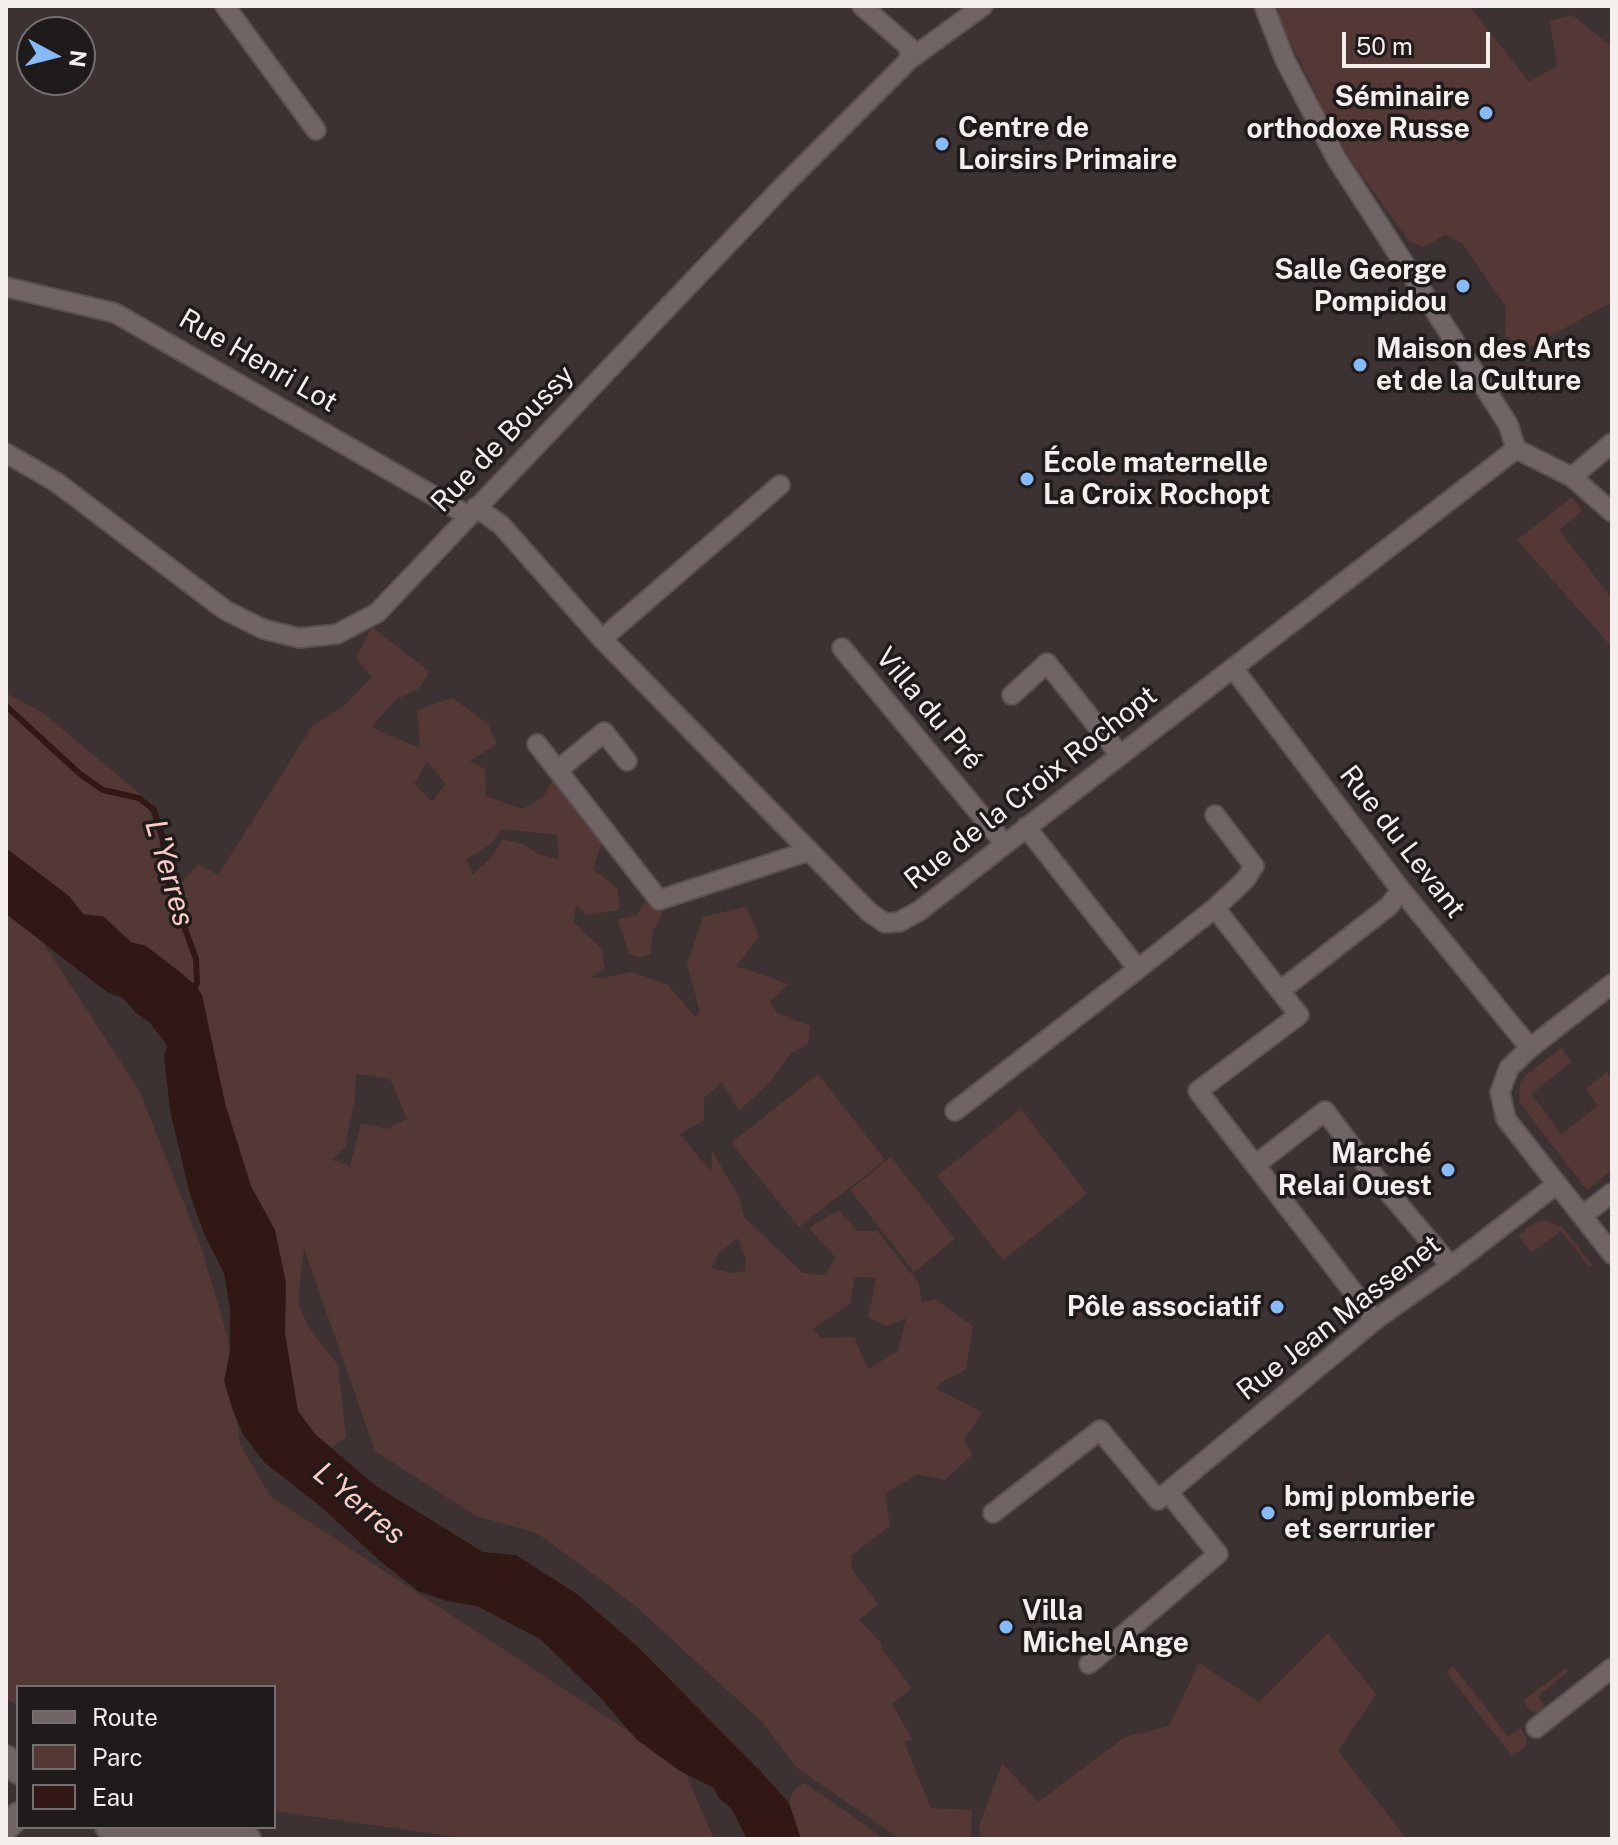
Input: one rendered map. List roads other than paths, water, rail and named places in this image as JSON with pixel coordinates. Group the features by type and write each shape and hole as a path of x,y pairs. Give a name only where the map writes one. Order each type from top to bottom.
{"main road":[{"path":"137,1829 248,1839"},
{"path":"191,1829 211,1834"}],"street":[{"path":"225,6 316,130"},
{"path":"862,6 909,47 910,59"},
{"name":"Rue de Boussy","path":"6,453 56,482 225,610 263,629 299,638 337,634 377,613 786,183 910,59 983,6"},
{"path":"1264,6 1285,60 1336,158 1508,424 1516,449 1577,482 1612,512"},
{"name":"Rue Henri Lot","path":"6,287 115,313 473,512"},
{"path":"1577,482 1612,443"},
{"name":"Rue de la Croix Rochopt","path":"473,512 501,525 602,639 869,912 885,923 899,922 919,911 1516,449"},
{"path":"602,639 780,485"},
{"name":"Villa du Pré","path":"842,648 1005,844"},
{"path":"1012,695 1047,663 1120,755"},
{"name":"Rue du Levant","path":"1233,668 1401,890 1530,1048"},
{"path":"558,770 604,732 627,761"},
{"path":"537,744 659,900 809,851"},
{"path":"955,1111 1215,908 1245,880 1254,866 1215,815"},
{"path":"1026,827 1138,969"},
{"path":"1280,991 1364,935 1401,890"},
{"path":"1215,908 1299,1015 1198,1091 1375,1320"},
{"path":"1612,984 1509,1068 1500,1092 1506,1119 1612,1254"},
{"path":"1255,1165 1325,1111 1372,1173 1451,1266"},
{"name":"Rue Jean Massenet","path":"1163,1496 1375,1320 1557,1184"},
{"path":"1582,1216 1612,1193"},
{"path":"993,1513 1100,1430 1218,1554 1089,1664"},
{"path":"1536,1728 1612,1668"}],"water":[{"path":"6,848 69,896 84,915 103,916 131,942 146,946 180,972 202,995 225,1103 251,1186 275,1230 286,1283 285,1333 298,1411 315,1434 376,1486 483,1552 516,1555 577,1594 638,1647 759,1770 789,1803 801,1839 747,1839 731,1808 718,1797 714,1788 680,1771 636,1739 601,1698 540,1639 477,1606 447,1601 418,1591 265,1463 244,1436 224,1381 230,1352 230,1309 224,1273 205,1236 190,1195 170,1110 164,1056 167,1045 150,1023 123,998 107,992 6,914"}],"waterway":[{"name":"L'Yerres","path":"6,706 80,774 103,790 139,798 154,810 162,835 168,882 196,959 197,983 192,990"}],"place":[{"name":"Séminaire orthodoxe Russe","path":"1486,113"},
{"name":"Centre de Loirsirs Primaire","path":"942,144"},
{"name":"Salle George Pompidou","path":"1463,286"},
{"name":"Maison des Arts et de la Culture","path":"1360,365"},
{"name":"École maternelle La Croix Rochopt","path":"1027,479"},
{"name":"Marché Relai Ouest","path":"1448,1170"},
{"name":"Pôle associatif","path":"1277,1307"},
{"name":"bmj plomberie et serrurier","path":"1268,1513"},
{"name":"Villa Michel Ange","path":"1006,1627"}]}
